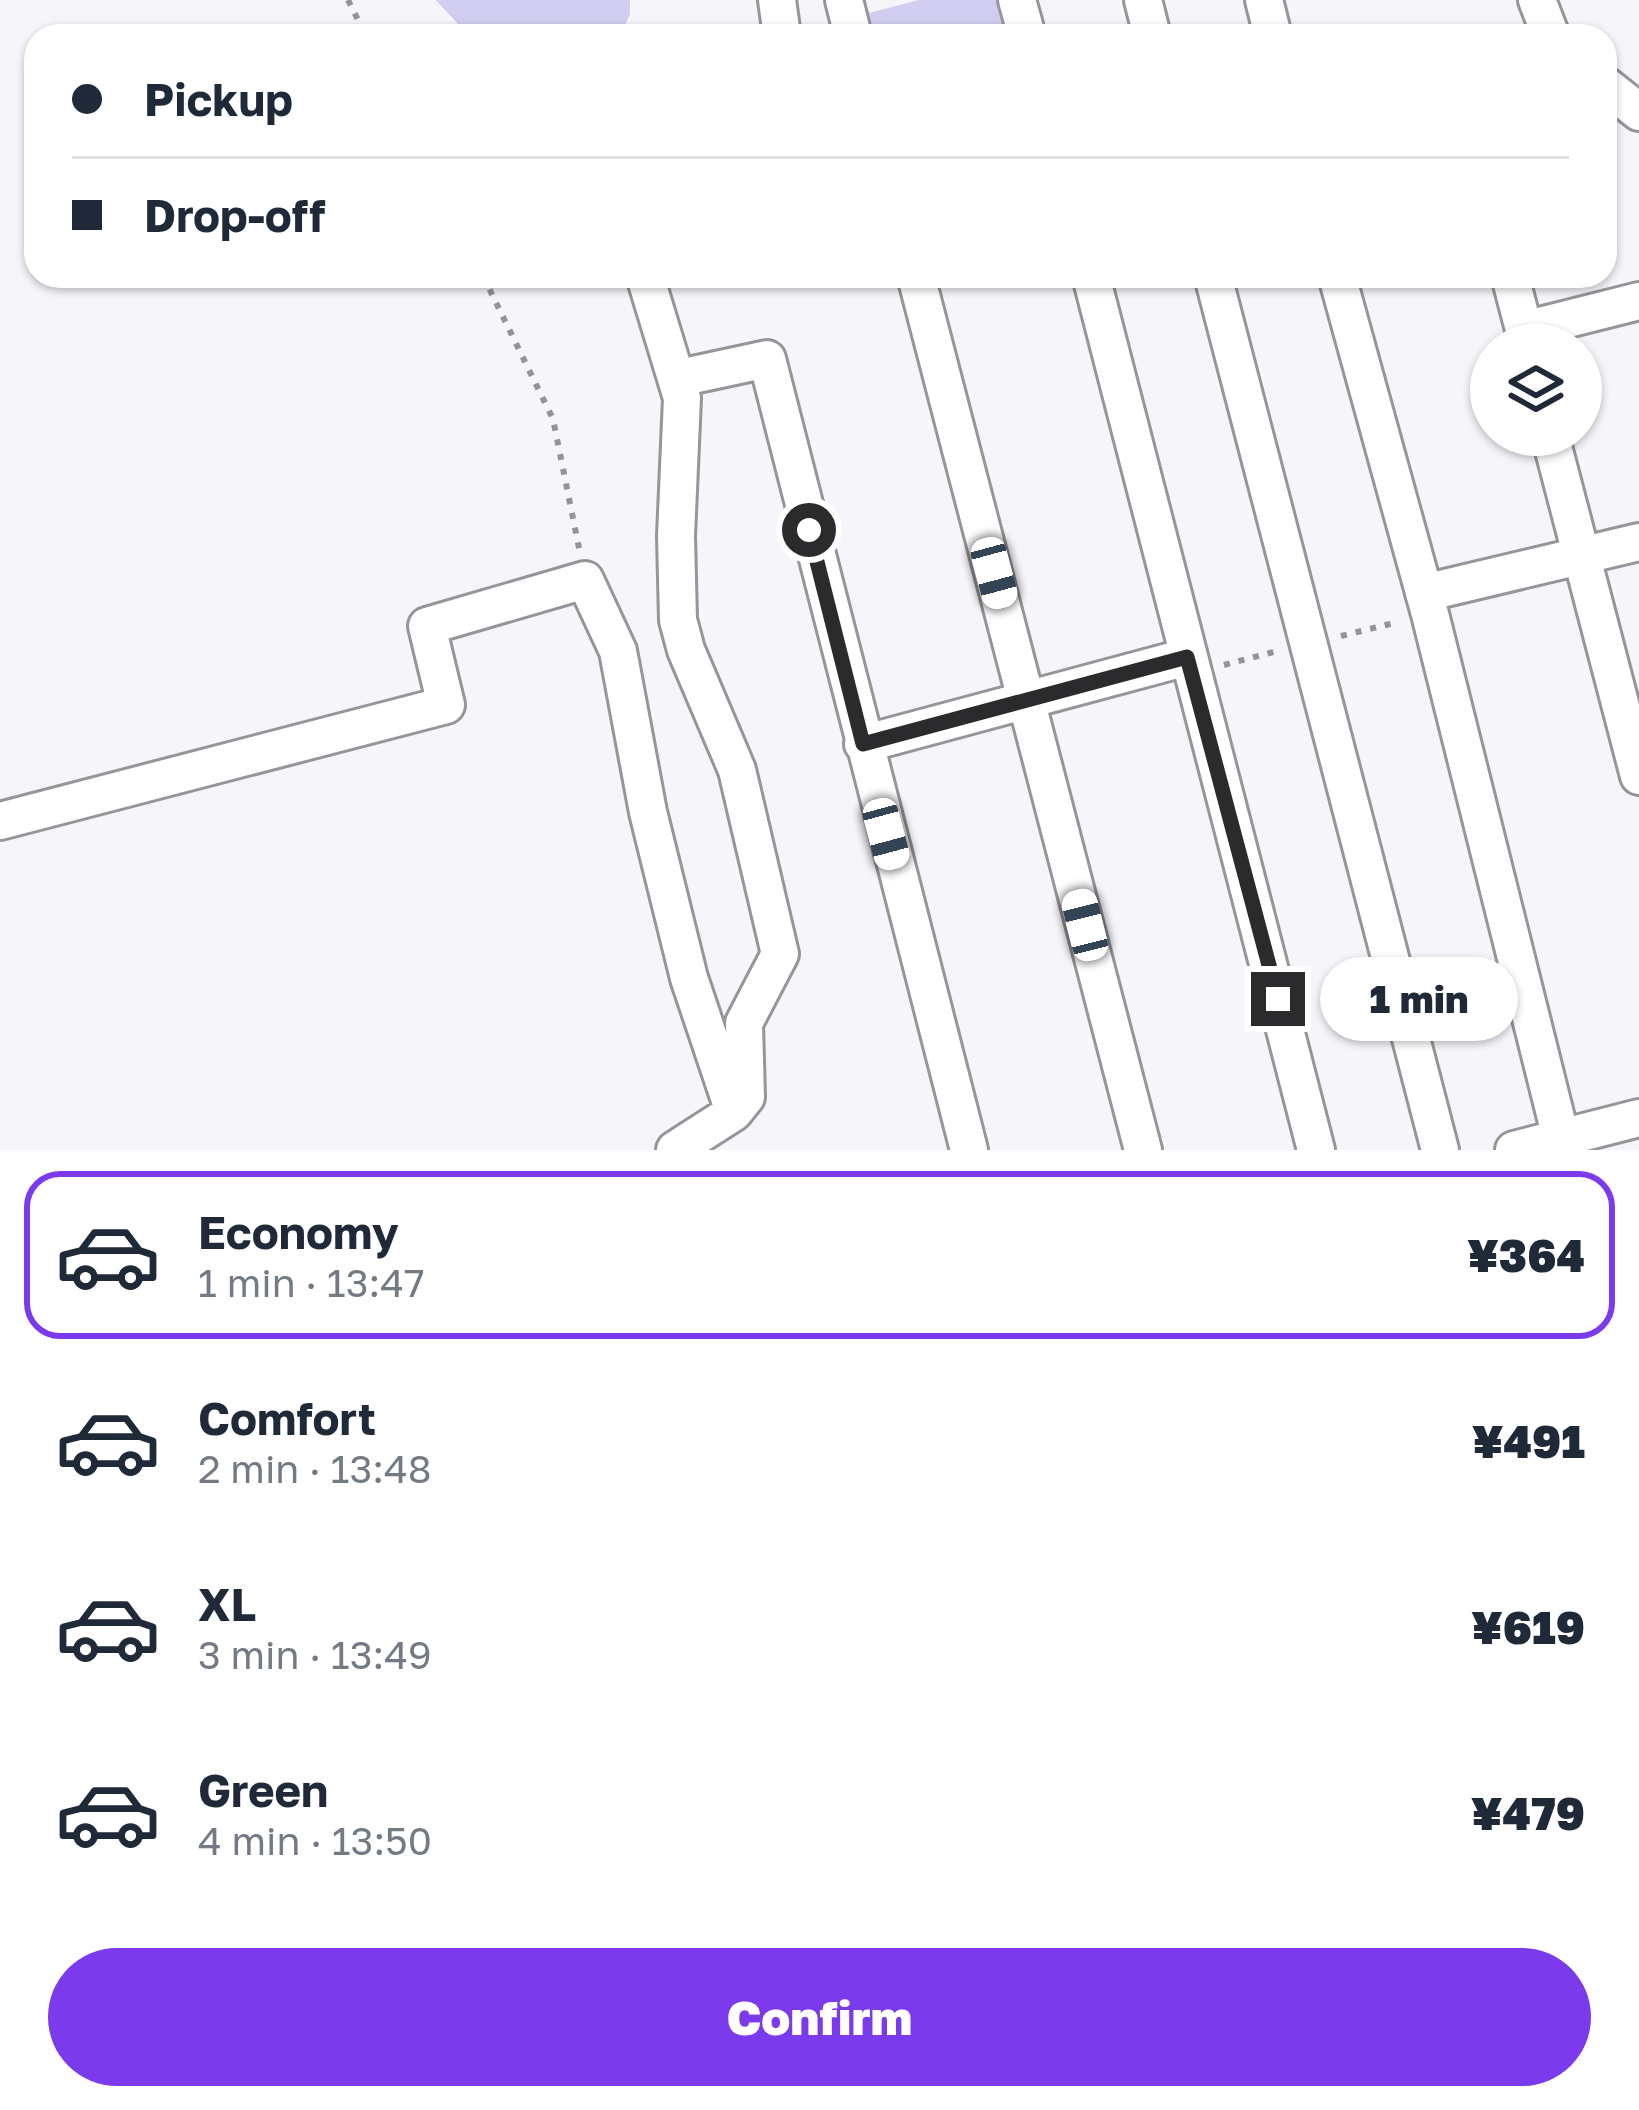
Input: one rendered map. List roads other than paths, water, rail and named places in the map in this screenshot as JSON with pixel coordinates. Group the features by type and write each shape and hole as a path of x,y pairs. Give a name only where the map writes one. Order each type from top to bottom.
{"street":[{"path":"649,288 682,398 677,620 737,770 780,954 744,1023 746,1097 734,1112 675,1150"},
{"path":"919,288 1143,1150"},
{"path":"1093,288 1316,1150"},
{"path":"1216,288 1440,1150"},
{"path":"1340,288 1424,593 1562,1144"},
{"path":"1513,288 1522,324"},
{"path":"1569,324 1639,301"},
{"path":"679,378 767,359 969,1150"},
{"path":"1555,456 1639,776"},
{"path":"1424,593 1639,542"},
{"path":"0,821 446,705 427,626 585,580 618,651 648,812 689,978 734,1112"},
{"path":"863,744 1187,657"},
{"path":"1514,1150 1562,1144 1639,1118"}]}
